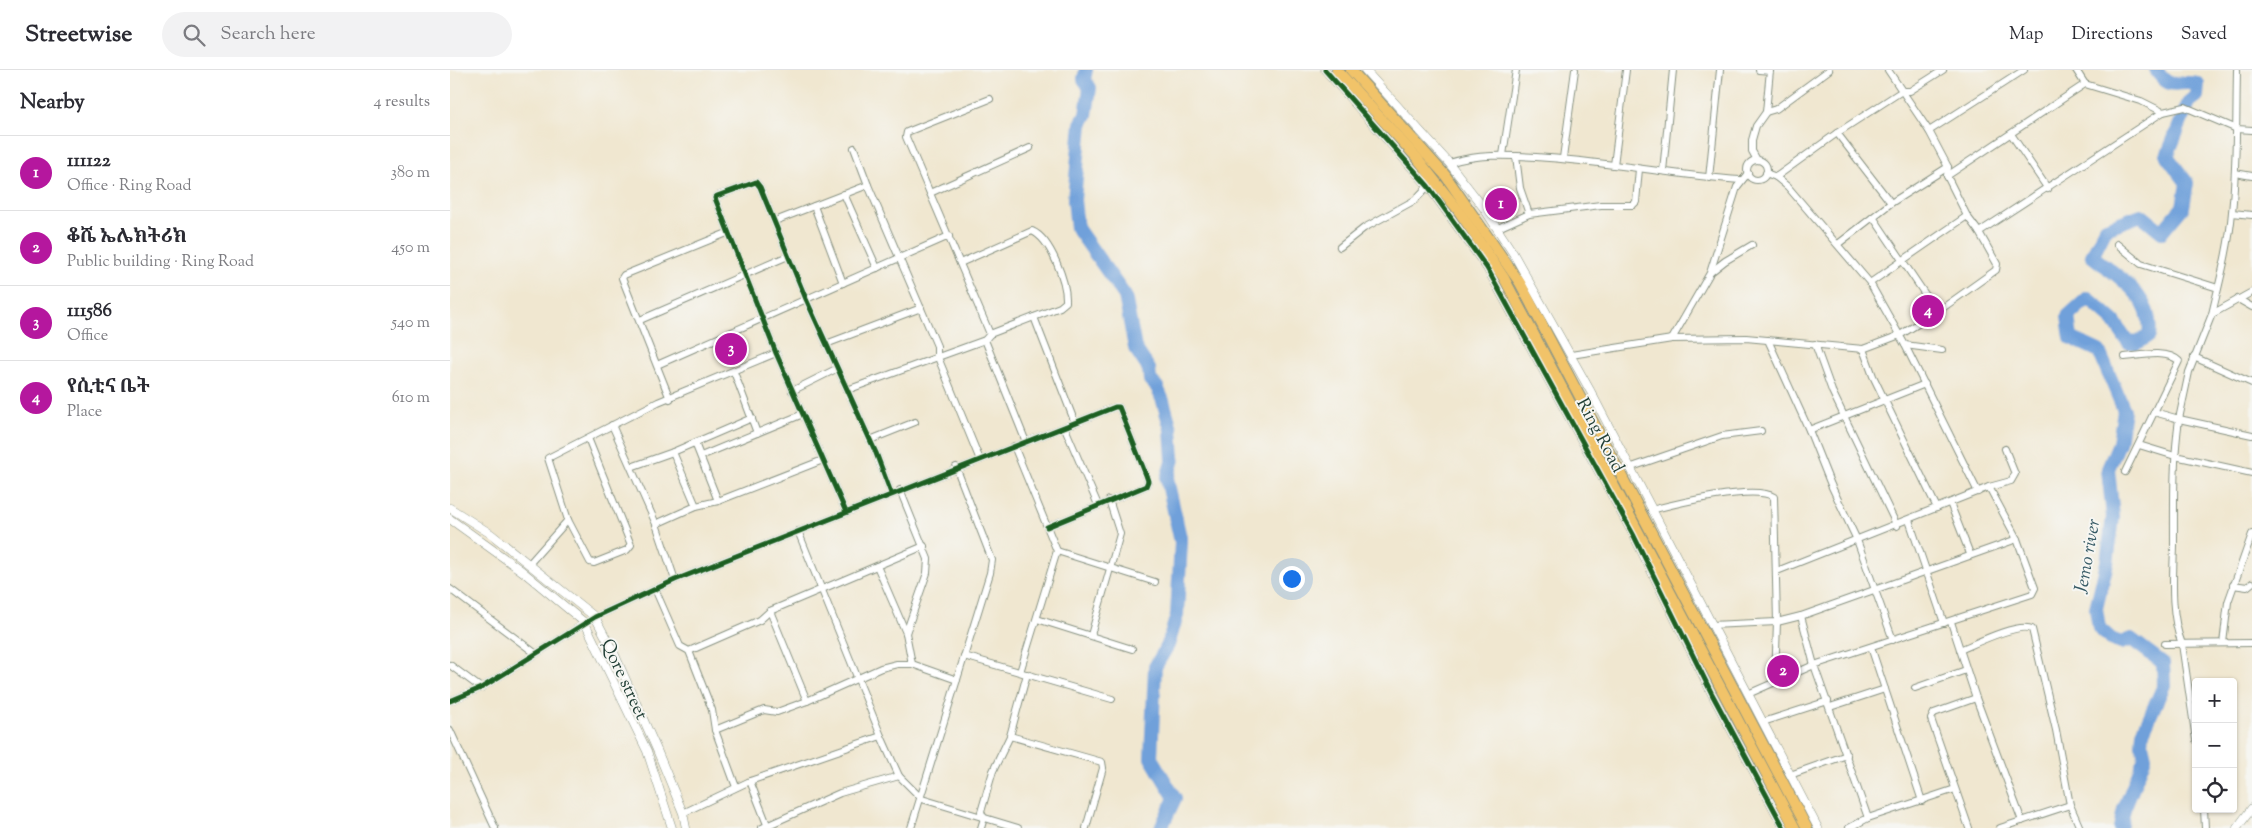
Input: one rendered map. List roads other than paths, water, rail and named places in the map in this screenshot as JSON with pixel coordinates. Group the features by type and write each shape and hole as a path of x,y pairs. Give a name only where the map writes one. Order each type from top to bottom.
{"highway":[{"name":"Ring Road","path":"1337,70 1417,158 1458,210 1504,278 1795,828"},
{"name":"Ring Road","path":"1351,70 1444,175 1520,283 1807,828"}],"street":[{"path":"1325,70 1428,186 1487,268 1634,536 1708,686 1784,828"},
{"path":"1365,70 1449,162 1498,228 1571,355 1818,828"},
{"path":"1503,155 1516,70"},
{"path":"1563,158 1575,70"},
{"path":"1614,165 1626,70"},
{"path":"1663,170 1673,70"},
{"path":"1710,178 1720,70"},
{"path":"1759,70 1770,71 1766,112 1756,126 1752,140 1752,150 1757,160 1765,164 1766,173"},
{"path":"1766,112 1776,109 1821,73 1829,70"},
{"path":"1571,355 1672,339 1710,337 1768,340 1863,349 1900,335 1937,312 1996,270 1997,264 1979,232 1967,216 1947,176 1948,167 1929,131 1888,70"},
{"path":"1776,177 1837,133 1902,91 1910,91 1942,70"},
{"path":"1929,131 2024,70"},
{"path":"2076,70 2085,84 2141,101 2163,112"},
{"path":"2194,723 2182,644 2176,630 2174,602 2175,456 2179,420 2189,372 2212,314 2227,252 2236,173 2237,70"},
{"path":"1947,176 2085,84"},
{"path":"990,99 907,132 906,138 990,334"},
{"path":"1979,232 2048,189 2163,112 2185,107 2237,129 2252,130"},
{"path":"1837,133 1891,203"},
{"path":"2011,134 2048,189"},
{"path":"854,148 937,346 937,355 980,460"},
{"path":"930,193 1030,148"},
{"path":"1449,162 1467,157 1503,155 1563,158 1639,169 1663,170 1710,178 1740,180"},
{"path":"1516,156 1520,188 1530,214"},
{"path":"1672,339 1710,273 1740,180 1748,173 1749,164 1757,160"},
{"path":"1838,244 1891,203 1948,167"},
{"path":"1498,228 1530,214 1601,206 1633,205 1636,202 1639,169"},
{"path":"1748,173 1751,177 1760,179 1766,173"},
{"path":"1766,173 1776,177 1838,244 1870,283 1906,345 1978,492"},
{"path":"2236,173 2252,176"},
{"path":"846,512 776,354 727,233 715,198 749,183 756,182 760,187 806,299 836,369 870,440 891,493"},
{"path":"775,221 868,185"},
{"path":"1340,247 1364,228 1415,200 1428,186"},
{"path":"844,194 877,268"},
{"path":"814,206 843,283"},
{"path":"2232,213 2252,215"},
{"path":"1870,283 1967,216"},
{"path":"1873,217 1904,260 1937,312"},
{"path":"847,390 937,355 985,340 990,334 1066,302 1067,293 1061,274 1046,243 1038,234 1032,232 960,263"},
{"path":"670,399 624,284 624,275 727,233"},
{"path":"658,365 949,236"},
{"path":"2117,244 2141,264 2218,288"},
{"path":"1710,273 1725,260 1752,245"},
{"path":"640,320 788,256"},
{"path":"2212,314 2252,292"},
{"path":"2238,299 2252,307"},
{"path":"826,344 921,308"},
{"path":"1034,317 1075,423"},
{"path":"985,340 1026,442"},
{"path":"1768,340 1857,540 1893,640"},
{"path":"1815,344 1832,392 1897,526"},
{"path":"1906,345 1942,350"},
{"path":"1863,349 1936,508"},
{"path":"588,438 631,545 627,550 599,562 590,562 568,520 548,458 658,402 670,399 776,354"},
{"path":"2125,357 2157,354 2178,360 2125,472"},
{"path":"2194,357 2252,383"},
{"path":"792,391 836,369"},
{"path":"734,372 757,433"},
{"path":"1809,430 1925,384"},
{"path":"450,701 481,688 595,617 675,580 956,467 980,460 1119,407 1148,481 1146,486 1047,526"},
{"path":"2154,412 2179,420 2252,434"},
{"path":"701,456 803,414"},
{"path":"631,466 673,452 752,418"},
{"path":"870,440 915,422"},
{"path":"612,425 656,524 675,580"},
{"path":"1065,428 1098,505"},
{"path":"1629,468 1722,436 1761,431"},
{"path":"695,443 718,501"},
{"path":"2139,445 2175,456 2252,473"},
{"path":"981,828 984,818 981,812 993,771 1010,736 1037,619 1057,551 1014,446"},
{"path":"1777,572 1897,526 1989,487 2011,480 2016,477 2005,449"},
{"path":"673,452 696,506"},
{"path":"656,524 696,506 718,501 822,460"},
{"path":"911,828 922,799 990,573 992,560 956,467"},
{"path":"1748,694 1814,665 2032,594 2034,588 2017,539 1989,487"},
{"path":"900,490 928,560 927,573 906,633"},
{"path":"1651,510 1688,500 1721,495 1770,494 1776,500 1777,622 1775,681"},
{"path":"1091,635 1112,569 1120,534 1109,500"},
{"path":"1950,503 1970,554"},
{"name":"Qore street","path":"450,508 491,534 595,617 615,655 683,813 686,828"},
{"name":"Qore street","path":"450,519 522,571 586,623 647,751 672,828"},
{"path":"528,564 568,520"},
{"path":"1909,520 1927,572 1960,650 2022,821"},
{"path":"798,531 899,776 922,799 1018,828"},
{"path":"2223,643 2228,602 2252,534"},
{"path":"1711,625 1777,622 1801,616 1927,572 1970,554 2017,539"},
{"path":"689,651 760,620 770,611 924,546"},
{"path":"1057,551 1155,582"},
{"path":"876,566 906,633 912,664"},
{"path":"2233,585 2247,587 2252,583"},
{"path":"450,589 535,653"},
{"path":"655,589 680,646 689,651 712,710 715,730 736,788"},
{"path":"770,611 807,701"},
{"path":"1801,616 1814,665 1868,818"},
{"path":"1037,619 1132,649"},
{"path":"1960,650 2000,634 2025,627 2032,629 2056,730 2070,805 2080,828"},
{"path":"2165,644 2252,643"},
{"path":"1871,647 1922,801"},
{"path":"964,656 1112,699"},
{"path":"715,730 758,712 777,712 858,680 881,668 897,664 912,664 957,680"},
{"path":"450,665 481,688"},
{"path":"1915,688 1966,670"},
{"path":"1763,722 1885,689"},
{"path":"1969,828 1930,719 1934,713 1976,698"},
{"path":"450,730 495,828"},
{"path":"683,813 750,781 881,736"},
{"path":"1010,736 1102,762 1103,768 1086,828"},
{"path":"1790,775 1847,755"},
{"path":"750,781 766,827 840,793 899,776"},
{"path":"1849,828 1868,818 1955,789"},
{"path":"2000,828 2070,805"},
{"path":"2237,828 2252,808"},
{"path":"2204,813 2205,828"}],"waterway":[{"path":"1086,70 1084,79 1090,88 1086,115 1081,124 1074,200 1077,228 1125,296 1135,348 1149,369 1150,380 1157,387 1171,429 1173,459 1167,479 1181,542 1177,615 1168,645 1155,667 1151,758 1175,798 1161,828"},
{"name":"Jemo river","path":"2120,828 2124,809 2145,757 2142,744 2143,732 2164,685 2163,663 2131,639 2121,643 2111,639 2099,628 2096,608 2107,563 2113,517 2108,469 2119,443 2124,410 2099,351 2071,338 2068,316 2088,298 2114,321 2128,342 2136,343 2149,336 2149,322 2146,310 2140,299 2123,280 2092,256 2106,228 2141,215 2162,232 2183,207 2187,183 2167,156 2189,102 2197,96 2198,84 2170,83 2161,77 2156,70"}],"place":[{"name":"111122","path":"1501,204"},
{"name":"የሲቲና ቤት","path":"1928,311"},
{"name":"111586","path":"731,349"},
{"name":"ቆሼ ኤሌክትሪክ","path":"1783,671"}]}
